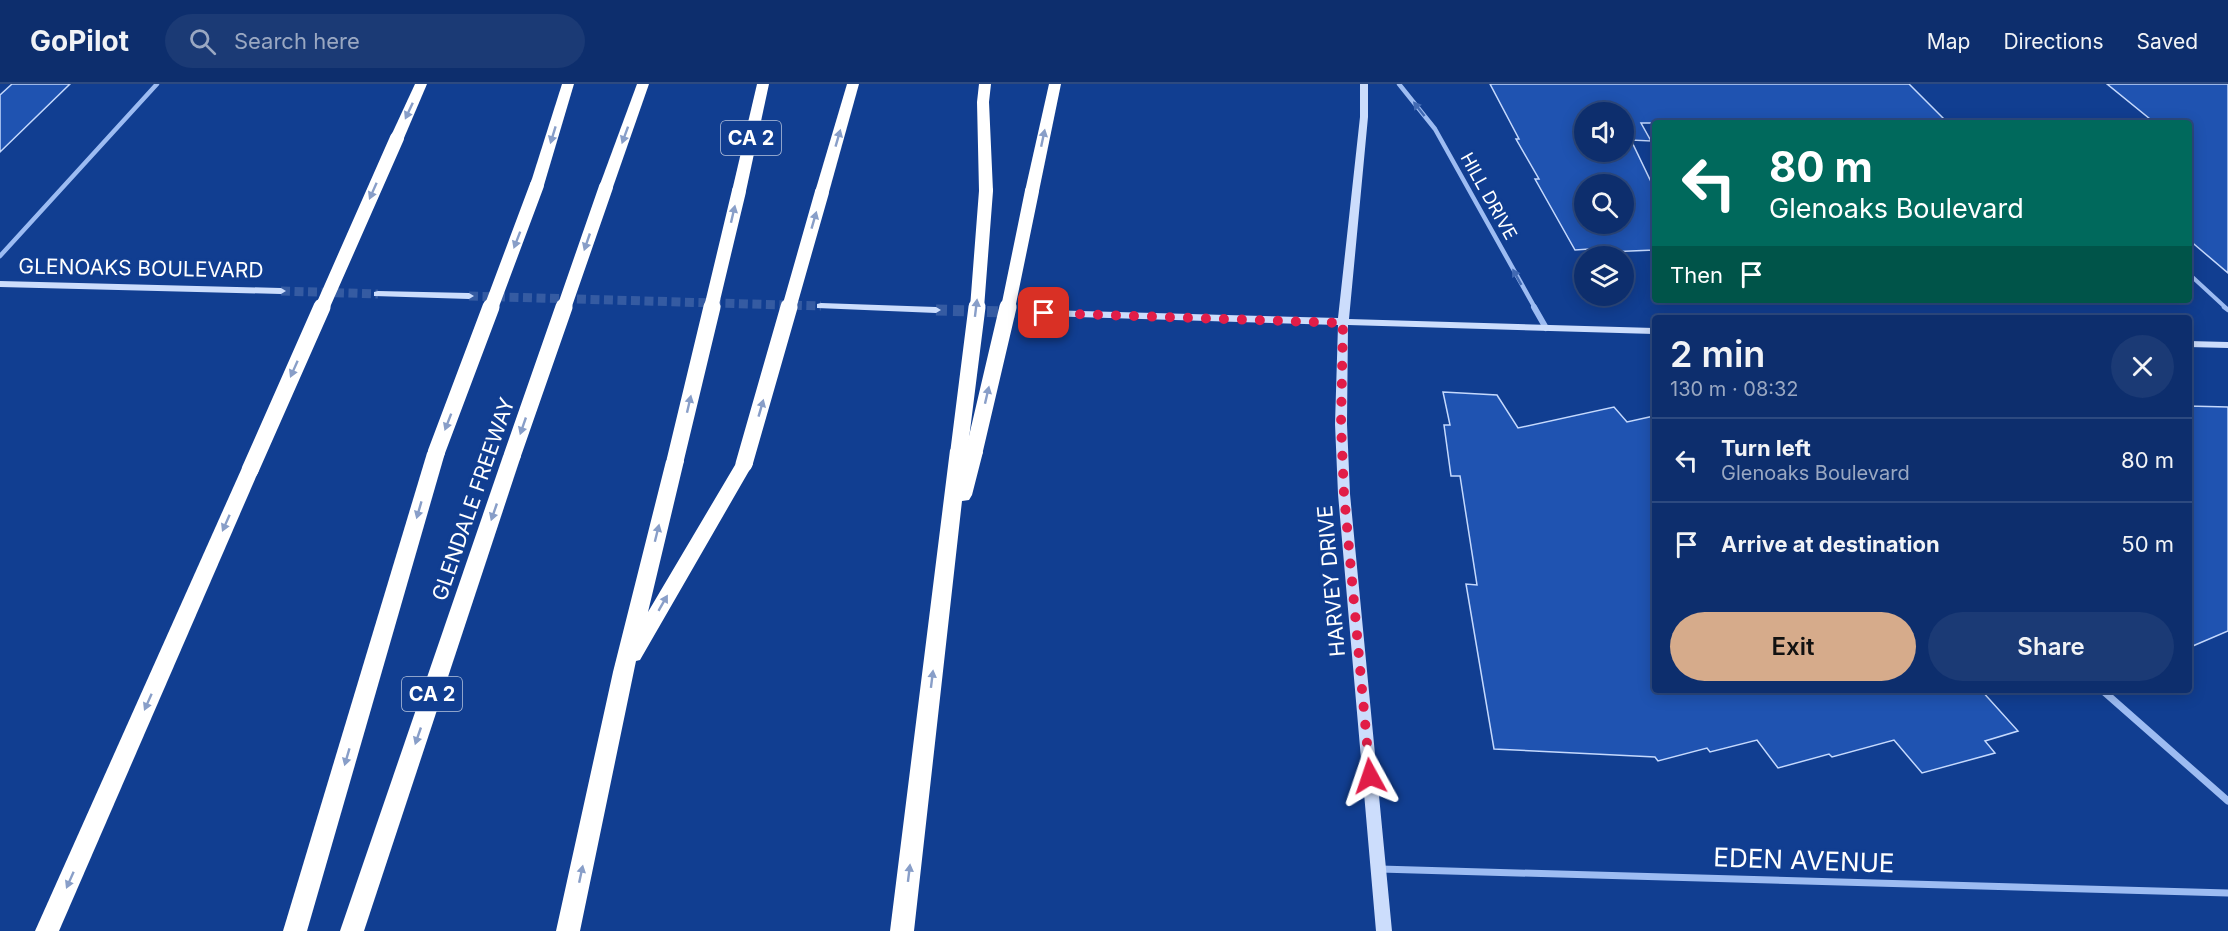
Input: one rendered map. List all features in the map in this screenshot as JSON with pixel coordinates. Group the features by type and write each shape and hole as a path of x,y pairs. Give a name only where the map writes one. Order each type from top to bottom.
{"highway":[{"path":"47,931 421,84"},
{"path":"295,931 436,453 537,185 568,84"},
{"name":"GLENDALE FREEWAY","path":"352,931 512,456 643,84"},
{"name":"CA 2","path":"568,931 623,672 763,84"},
{"path":"623,672 744,464 853,84"},
{"path":"902,931 945,570 966,451 986,190 982,102 985,84"},
{"path":"966,451 1016,275 1055,84"}],"street":[{"path":"0,256 157,84"},
{"name":"HARVEY DRIVE","path":"1364,84 1362,140 1343,323 1341,424 1344,494 1384,931"},
{"name":"HILL DRIVE","path":"1399,84 1435,129 1546,328"},
{"name":"GLENOAKS BOULEVARD","path":"0,284 281,291"},
{"path":"378,294 469,296"},
{"path":"821,306 936,310"},
{"path":"1044,313 1652,331"},
{"path":"2192,344 2228,345"},
{"path":"2105,693 2228,801"},
{"name":"EDEN AVENUE","path":"1378,869 2228,893"}],"lane":[{"path":"2192,277 2228,310"}],"building":[{"path":"12,84 70,84 0,152 0,95"},
{"path":"1490,84 1909,84 1945,120 1652,120 1652,123 1641,123 1651,141 1634,140 1634,102 1574,102 1574,162 1634,162 1634,146 1652,184 1652,250 1634,251 1634,246 1574,246 1574,248 1535,179 1539,179 1516,139 1519,139"},
{"path":"2107,84 2228,84 2228,273 2192,242 2192,120 2151,120"},
{"path":"1443,392 1497,395 1518,428 1614,407 1627,422 1652,416 1652,693 1984,693 2018,731 1985,741 1995,753 1922,773 1894,740 1832,757 1829,754 1778,768 1757,740 1710,752 1707,748 1658,761 1655,757 1494,749 1466,584 1477,585 1460,476 1451,476 1444,425 1450,425"},
{"path":"2192,406 2228,407 2228,631 2192,646"}],"tunnel":[{"path":"281,291 378,294"},
{"path":"469,296 821,306"},
{"path":"936,310 1044,313"}],"route":[{"path":"1044,313 1343,323 1341,424 1344,494 1370,776"}]}
